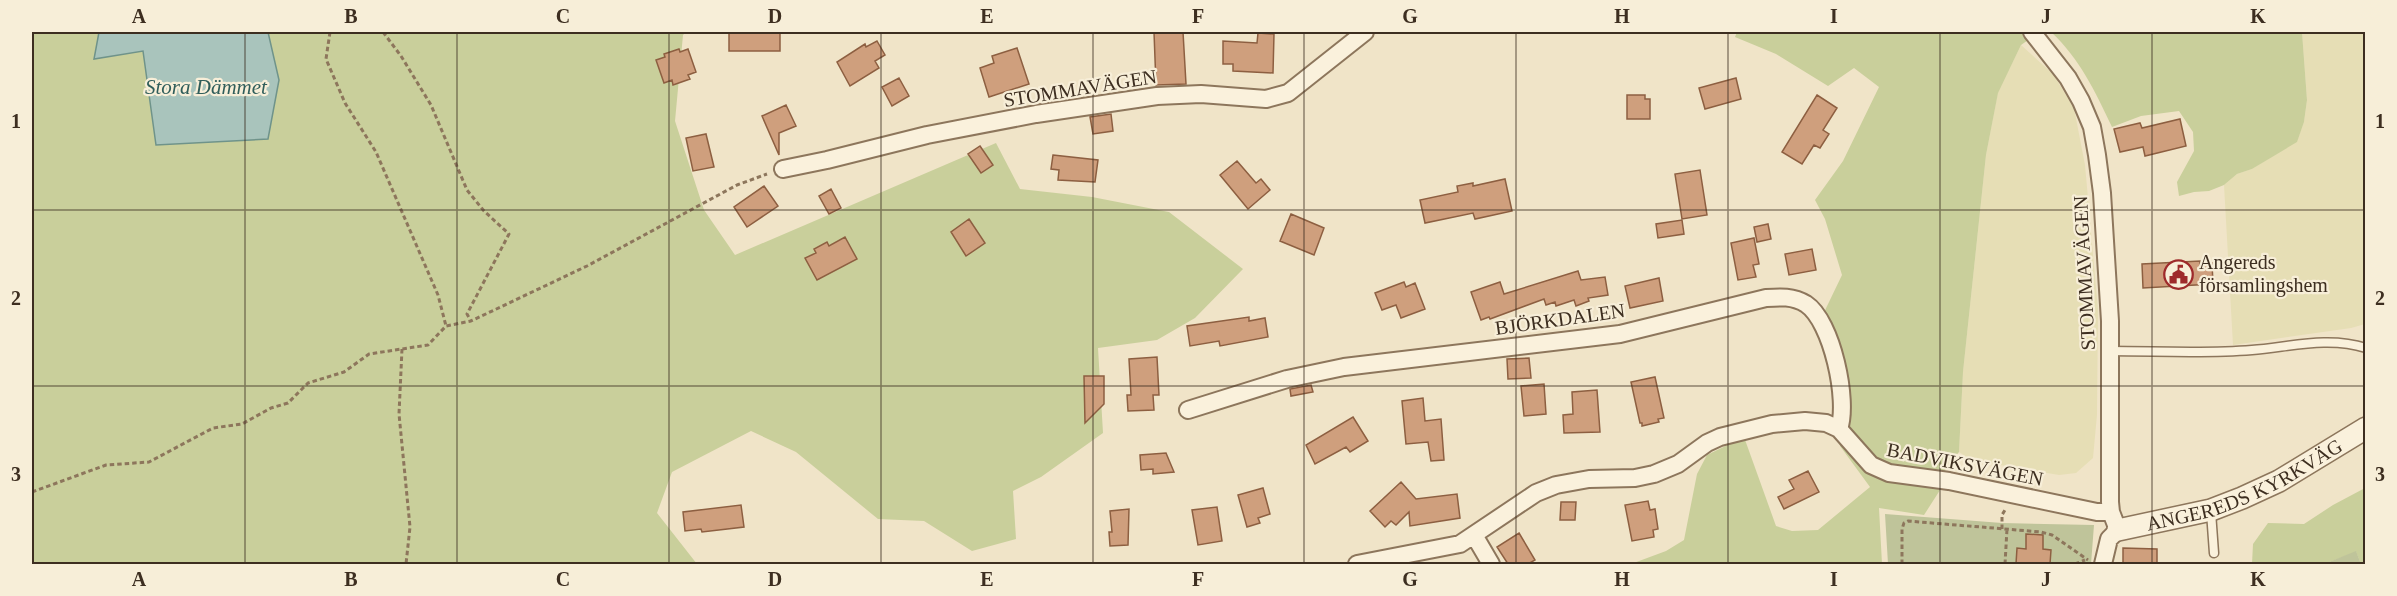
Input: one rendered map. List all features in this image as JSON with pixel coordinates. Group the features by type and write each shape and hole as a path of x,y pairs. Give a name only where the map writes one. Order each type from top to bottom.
{"street":[{"name":"STOMMAVÄGEN","path":"783,169 927,135 1036,114 1156,96 1201,94 1277,97 1288,93 1365,32"},
{"name":"STOMMAVÄGEN","path":"2032,32 2068,78 2092,127 2102,193 2110,351 2114,521"},
{"name":"BJÖRKDALEN","path":"1188,410 1287,379 1344,367 1620,334 1766,298 1783,297 1796,299 1809,306 1824,325 1836,364 1842,405 1842,420 1839,429"},
{"path":"1357,564 1460,544 1536,493 1556,485 1589,479 1635,478 1654,474 1678,464 1707,443 1735,432 1772,424 1805,421 1826,423 1839,429"},
{"name":"ANGEREDS KYRKVÄG","path":"2114,521 2211,510 2279,481 2366,428"},
{"name":"BADVIKSVÄGEN","path":"1839,429 1871,465 1889,473 1949,481 2097,512 2114,521"},
{"path":"2103,564 2114,521"},
{"path":"1473,535 1491,564"}],"lane":[{"path":"2110,351 2251,350 2313,342 2354,344 2366,348"},
{"path":"2211,510 2214,553"}],"path":[{"path":"330,32 326,59 345,103 376,152 438,295 446,327"},
{"path":"383,32 401,56 431,105 467,190 484,211 509,234 467,314 471,321"},
{"path":"32,492 106,465 149,462 213,428 242,424 271,408 288,403 308,383 344,372 369,354 428,345 446,327 471,321 587,266 737,185 783,169"},
{"path":"402,349 399,414 410,527 406,564"},
{"path":"1902,564 1902,529 1904,523 1908,521 2041,532 2052,535 2085,560 2075,564"},
{"path":"2005,564 2007,529"}],"shaded area":[{"path":"2302,32 2365,32 2365,324 2233,345 2224,185 2237,174 2252,169 2297,141 2304,122 2307,100"},
{"path":"2021,45 2053,74 2074,108 2085,165 2098,310 2097,415 2093,458 2076,473 2059,475 1971,460 1959,452 1963,372 1986,155 1998,92"}],"green space":[{"path":"32,32 99,32 95,58 143,51 156,145 279,80 268,32 686,32 683,35 675,121 704,210 735,255 996,143 1020,189 1092,197 1169,212 1243,269 1195,318 1157,340 1098,348 1103,433 1041,477 1013,491 1016,539 972,551 924,521 878,519 796,452 751,431 672,472 657,513 697,564 32,564"},
{"path":"1737,32 2040,32 2021,45 1998,93 1986,155 1963,372 1959,452 1946,467 1942,487 1924,515 1879,508 1882,564 1631,564 1666,551 1684,540 1697,474 1707,455 1744,437 1776,526 1792,531 1818,530 1870,487 1840,446 1832,382 1816,329 1842,275 1825,219 1815,200 1843,161 1879,87 1854,68 1828,86 1776,54 1735,37"},
{"path":"2051,32 2302,32 2307,100 2304,122 2297,142 2252,169 2237,174 2224,185 2209,191 2179,196 2177,182 2194,151 2193,132 2179,111 2141,116 2112,127 2079,64"},
{"path":"2365,488 2365,564 2361,564 2356,552 2324,564 2252,564 2253,544 2268,523 2304,524"},
{"path":"1885,514 2002,523 2094,525 2091,564 1888,564"},
{"path":"2356,551 2361,564 2324,564"}],"water":[{"name":"Stora Dämmet","path":"99,32 268,32 279,80 268,139 156,145 143,51 94,59"}],"building":[{"path":"729,32 780,32 780,51 729,51"},
{"path":"1154,32 1183,32 1186,84 1156,85"},
{"path":"1258,33 1274,34 1273,73 1233,71 1233,64 1223,64 1223,41 1257,43"},
{"path":"877,41 885,55 875,61 879,68 850,86 837,62 865,44 866,47"},
{"path":"1017,48 1029,84 989,97 980,68 994,63 992,56"},
{"path":"679,49 680,52 688,49 696,72 688,75 690,79 673,85 672,80 664,83 656,60 665,57 664,54"},
{"path":"899,78 909,96 892,106 882,87"},
{"path":"1736,78 1741,99 1705,109 1699,88"},
{"path":"1627,95 1645,95 1645,99 1650,99 1650,119 1627,119"},
{"path":"1817,95 1837,108 1823,130 1829,134 1820,148 1814,145 1802,164 1782,152"},
{"path":"786,105 796,126 779,133 779,155 762,116"},
{"path":"1111,114 1113,131 1093,134 1090,117"},
{"path":"2180,119 2186,146 2145,156 2143,147 2120,152 2114,129 2140,123 2142,128"},
{"path":"706,134 714,167 693,171 686,138"},
{"path":"980,146 993,165 981,173 968,154"},
{"path":"1053,155 1098,160 1095,182 1058,180 1059,170 1051,169"},
{"path":"1237,161 1256,183 1261,179 1270,190 1248,209 1220,175"},
{"path":"1700,170 1707,215 1682,219 1675,174"},
{"path":"1505,179 1512,211 1475,219 1473,213 1425,223 1420,200 1458,192 1457,186 1473,183 1473,186"},
{"path":"764,186 778,206 747,227 734,207"},
{"path":"831,189 841,208 829,214 819,196"},
{"path":"1291,214 1324,228 1314,255 1280,241"},
{"path":"969,219 985,243 966,256 951,232"},
{"path":"1682,220 1684,234 1658,238 1656,224"},
{"path":"1768,224 1771,239 1757,242 1754,227"},
{"path":"845,237 857,259 817,280 805,258 816,253 814,249 827,242 829,246"},
{"path":"1754,238 1759,264 1753,265 1756,277 1738,280 1731,243"},
{"path":"1812,249 1816,270 1789,275 1785,254"},
{"name":"Angereds församlingshem","path":"2200,261 2200,264 2212,263 2213,284 2143,288 2142,264"},
{"path":"1578,271 1581,280 1605,277 1608,295 1588,298 1589,301 1576,306 1574,300 1556,306 1555,302 1546,305 1544,299 1490,319 1489,317 1481,320 1471,292 1500,282 1504,294"},
{"path":"1659,278 1663,301 1630,308 1625,286"},
{"path":"1404,282 1406,287 1415,283 1425,309 1401,318 1396,305 1382,310 1375,293"},
{"path":"1249,317 1249,321 1265,318 1268,337 1220,346 1219,341 1190,346 1187,326"},
{"path":"1157,357 1159,395 1153,395 1154,410 1128,411 1127,395 1131,395 1129,359"},
{"path":"1529,358 1531,378 1508,379 1507,359"},
{"path":"1084,376 1104,376 1104,404 1085,423"},
{"path":"1655,377 1664,418 1658,419 1659,422 1642,426 1631,382"},
{"path":"1544,384 1546,414 1524,416 1521,386"},
{"path":"1311,385 1313,392 1291,396 1290,389"},
{"path":"1597,390 1600,432 1564,433 1563,415 1573,414 1572,392"},
{"path":"1423,398 1425,421 1441,419 1444,460 1431,461 1428,442 1406,444 1402,401"},
{"path":"1353,417 1368,441 1350,452 1346,447 1315,464 1306,445"},
{"path":"1166,453 1174,472 1153,474 1153,469 1141,470 1140,455"},
{"path":"1808,471 1819,492 1784,509 1778,497 1794,489 1789,480"},
{"path":"1401,482 1416,499 1457,494 1460,518 1410,526 1409,512 1396,525 1391,521 1385,527 1370,511"},
{"path":"1263,488 1270,514 1258,518 1260,523 1247,527 1238,495"},
{"path":"1648,501 1650,510 1655,509 1658,529 1653,530 1654,537 1632,541 1625,505"},
{"path":"1561,502 1576,502 1575,520 1560,520"},
{"path":"741,505 744,527 702,532 701,529 685,531 683,512"},
{"path":"1217,507 1222,541 1198,545 1192,510"},
{"path":"1129,509 1128,545 1110,546 1109,532 1112,532 1110,511"},
{"path":"1519,533 1535,560 1528,564 1508,564 1497,547"},
{"path":"2026,534 2043,535 2043,549 2051,550 2050,564 2016,564 2017,548 2026,549"},
{"path":"2123,548 2157,549 2157,564 2123,564"}],"place":[{"name":"Angereds församlingshem","path":"2178,274"}]}
